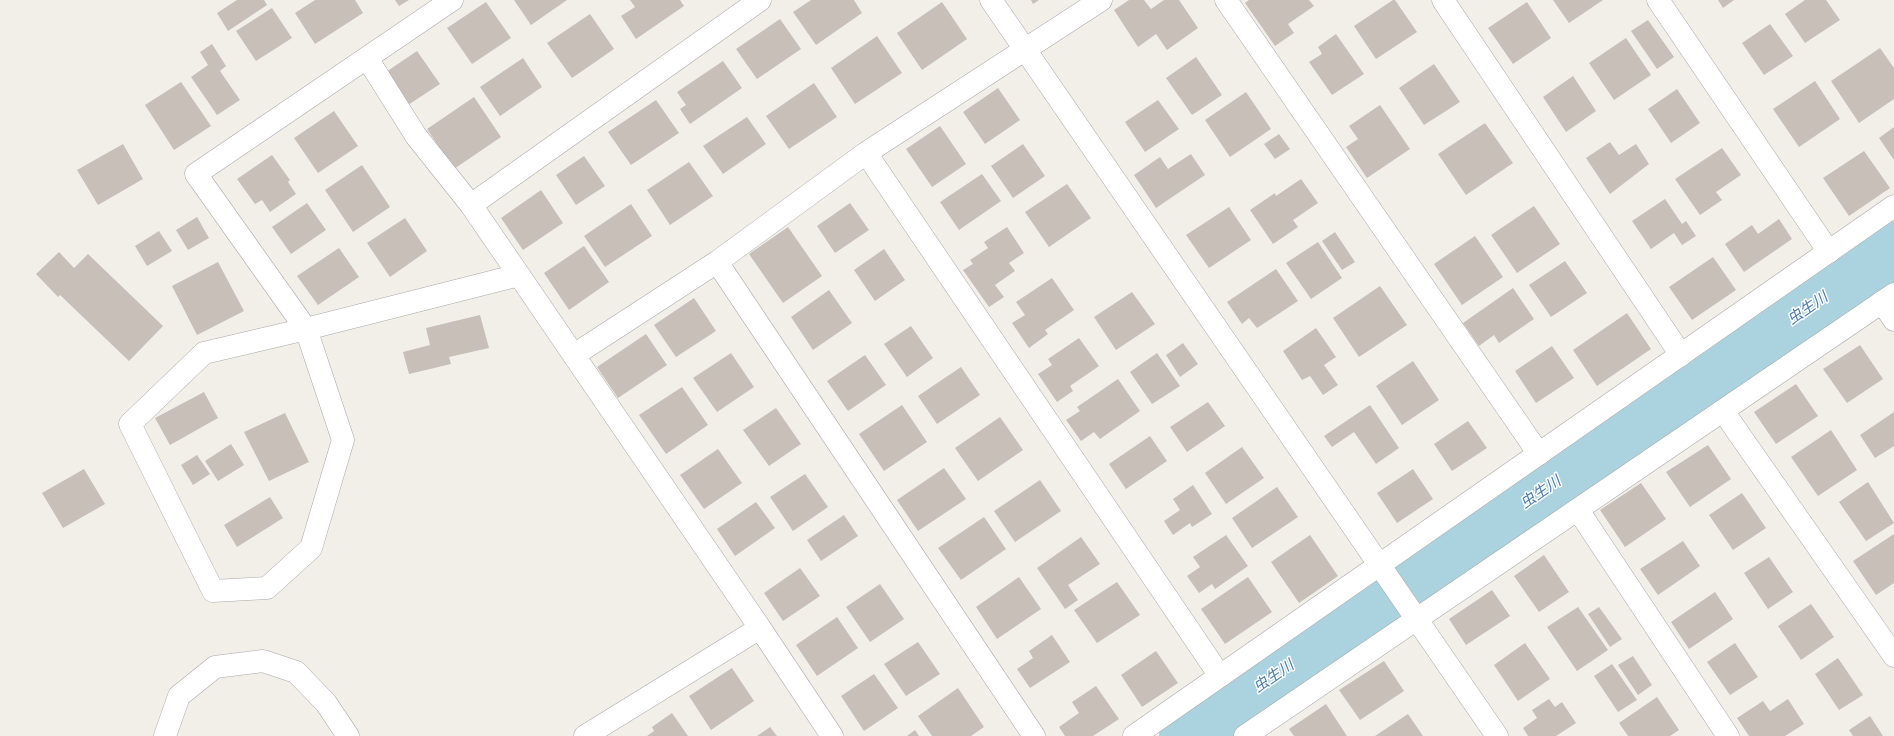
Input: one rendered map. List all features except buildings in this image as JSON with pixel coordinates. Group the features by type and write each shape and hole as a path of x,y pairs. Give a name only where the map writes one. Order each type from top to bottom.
{"street":[{"path":"452,0 196,174 306,329 343,440 311,548 267,588 213,591 130,424 204,352 306,329 519,275"},
{"path":"471,205 760,0"},
{"path":"991,0 1026,49 1378,566 1497,736"},
{"path":"574,355 717,262 866,153 1101,0"},
{"path":"1226,0 1539,454"},
{"path":"1443,0 1681,355"},
{"path":"1658,0 1829,252"},
{"path":"367,58 416,136 471,205 832,736"},
{"path":"866,153 1220,676"},
{"path":"1134,736 1894,206"},
{"path":"717,262 1034,736"},
{"path":"1254,734 1416,620 1723,411 1890,305"},
{"path":"1723,411 1894,656"},
{"path":"1578,510 1728,736"},
{"path":"587,735 760,628"},
{"path":"165,736 179,696 215,667 263,661 296,672 326,703 348,736"}],"waterway":[{"name":"虫生川","path":"1188,736 1894,250"}]}
